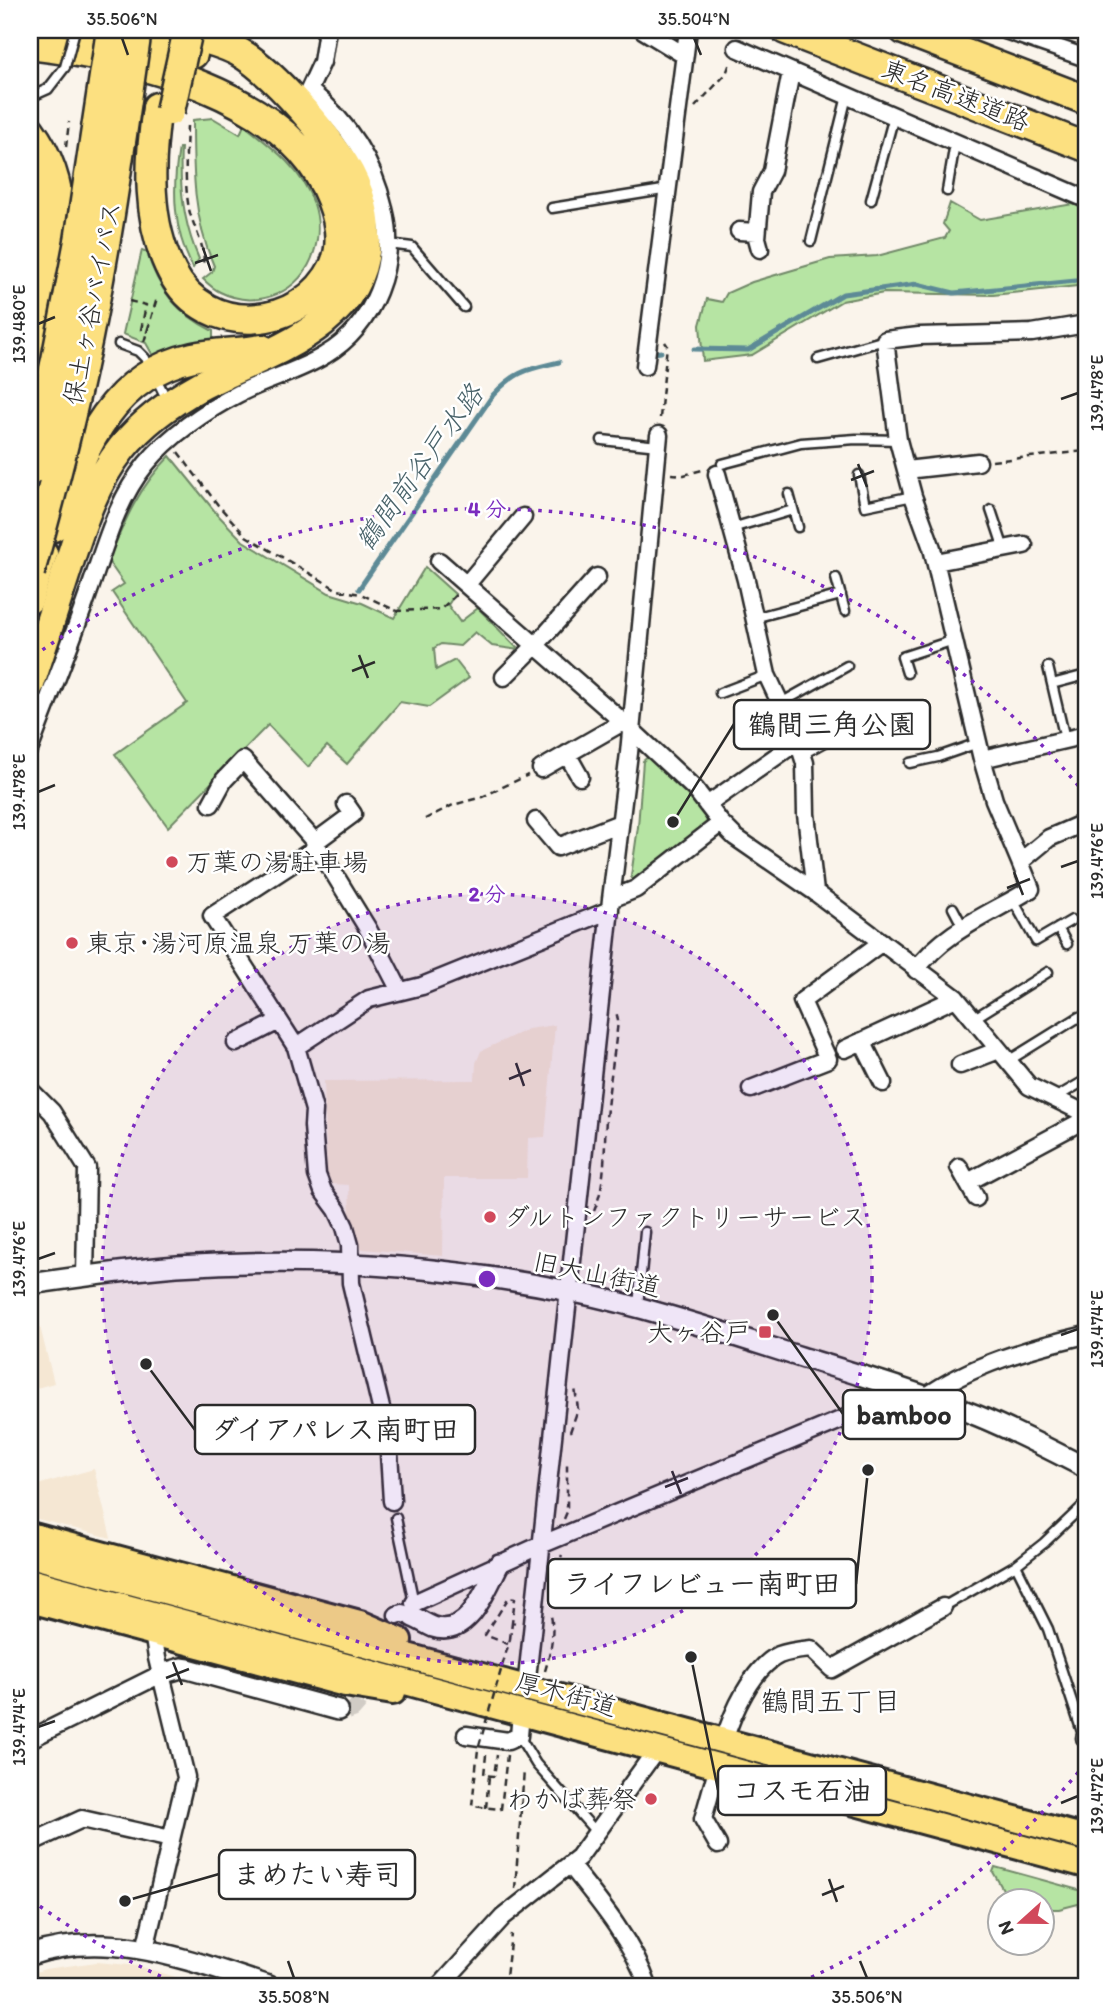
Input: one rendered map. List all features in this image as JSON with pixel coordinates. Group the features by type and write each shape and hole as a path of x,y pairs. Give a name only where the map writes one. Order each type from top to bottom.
{"highway":[{"path":"87,30 149,41 210,59 255,80 311,121"},
{"name":"保土ヶ谷バイパス","path":"30,471 56,360 79,241 111,30"},
{"name":"保土ヶ谷バイパス","path":"30,572 82,365 105,245 137,30"},
{"path":"30,45 57,48 166,73 207,88 244,106 284,135 310,159 324,181 340,227 335,264 325,280 308,298 277,316 244,320 222,316 203,306 186,293 172,273 163,250 161,169 163,109 170,30 226,46 258,64 311,121 348,167 360,197 367,226 365,254 358,276 338,306 308,333 286,347 225,374 179,399 139,430 109,467 87,509 30,684"},
{"path":"30,601 53,527 92,368 114,260 188,30"},
{"name":"東名高速道路","path":"786,30 1086,147"},
{"name":"東名高速道路","path":"904,30 1086,100"},
{"path":"30,424 47,358 70,240 93,90"},
{"path":"30,130 51,168 61,227 30,416"},
{"path":"30,185 36,201 41,233 39,266 30,307"},
{"path":"53,527 77,467 107,412 122,394 140,379 163,366 194,357 267,348 308,333"},
{"path":"30,1535 360,1623 480,1675"},
{"name":"厚木街道","path":"30,1555 1086,1838"},
{"name":"厚木街道","path":"30,1581 346,1664 522,1732 657,1749 1086,1865"},
{"path":"30,1600 522,1732"}],"street":[{"path":"30,748 124,498 148,462 181,425 236,395 327,355 349,337 366,315 380,289 389,258 389,244 388,222 379,188 364,155 336,114 310,90 322,62 327,30"},
{"path":"643,30 684,55"},
{"path":"645,366 688,30"},
{"path":"1005,30 1086,58"},
{"path":"737,48 1086,199"},
{"path":"760,249 757,232 761,192 772,171 791,72"},
{"path":"739,230 757,232"},
{"path":"916,970 926,956 953,932 1031,888 994,800 982,759 936,562 913,496 898,440 885,340 919,336 1032,332 1086,324"},
{"path":"526,1688 620,823 627,726 658,441"},
{"path":"906,470 978,462"},
{"path":"714,469 732,528 767,675 805,762 806,814 815,892"},
{"path":"467,584 523,517"},
{"path":"936,562 1024,545"},
{"path":"439,561 695,789 735,837 815,892 956,998 1028,1086 1086,1116"},
{"path":"504,677 597,577"},
{"path":"541,769 627,726"},
{"path":"982,759 1086,735"},
{"path":"707,805 800,748"},
{"path":"568,754 580,777"},
{"path":"211,804 225,780 243,760 316,845 368,929 400,991"},
{"path":"346,804 353,814 316,845 212,916 296,1047 314,1110 317,1175 323,1191 337,1210 350,1245 351,1283 387,1437 392,1501"},
{"path":"536,821 558,847 620,823"},
{"path":"1020,862 1049,838 1086,822"},
{"path":"296,1047 369,999 422,986 610,904 636,889 721,823"},
{"path":"751,1089 828,1059 802,1001 882,942"},
{"path":"845,1049 956,998"},
{"path":"236,1043 279,1021"},
{"path":"862,1041 883,1083"},
{"path":"960,1065 1003,1055"},
{"path":"30,1090 52,1112 86,1168 85,1277"},
{"path":"968,1182 1086,1116"},
{"path":"959,1167 976,1198"},
{"name":"旧大山街道","path":"30,1284 176,1266 349,1264 459,1273 569,1291 735,1336 977,1416 1035,1441 1086,1468"},
{"path":"924,1398 950,1381 1007,1357 1086,1335"},
{"path":"406,1613 543,1544 891,1399 900,1390"},
{"path":"406,1613 435,1627 449,1628 462,1622 474,1612 499,1564"},
{"path":"724,1741 731,1718 745,1693 762,1668 778,1656 811,1649 832,1669 943,1607"},
{"path":"145,1949 186,1777 153,1632"},
{"path":"30,1739 161,1674 181,1668 344,1710"},
{"path":"466,1735 508,1741 522,1732"},
{"path":"440,1986 513,1909 570,1865 597,1833 657,1749"},
{"path":"718,1766 703,1819 718,1845"},
{"path":"30,1843 82,1819 171,1839"},
{"path":"570,1865 589,1888 642,1967 648,1986"},
{"path":"30,1955 52,1948 77,1945 114,1945 145,1949 269,1986"}],"lane":[{"path":"30,97 48,89 65,67 75,30"},
{"path":"811,241 847,96"},
{"path":"871,200 894,116"},
{"path":"947,191 955,143"},
{"path":"552,208 669,189"},
{"path":"30,264 33,252 31,234"},
{"path":"389,244 412,247 464,307"},
{"path":"818,359 885,340"},
{"path":"119,344 138,351 145,358"},
{"path":"714,469 801,443 856,439 898,440"},
{"path":"602,440 658,441"},
{"path":"859,475 865,506 913,496"},
{"path":"789,494 798,527"},
{"path":"732,528 793,510"},
{"path":"991,510 1004,549"},
{"path":"836,578 845,611"},
{"path":"754,618 841,595"},
{"path":"907,673 902,657 956,640"},
{"path":"781,703 847,666"},
{"path":"1048,667 1065,739"},
{"path":"720,693 767,675"},
{"path":"1052,684 1086,675"},
{"path":"800,748 849,729"},
{"path":"910,763 938,757 978,743"},
{"path":"1013,900 1036,941 1072,920"},
{"path":"953,908 963,927"},
{"path":"1058,928 1067,943"},
{"path":"973,1019 1048,972"},
{"path":"1003,1055 1079,1017"},
{"path":"1055,1098 1086,1080"},
{"path":"637,1308 645,1232"},
{"path":"943,1607 1016,1565 1044,1544 1086,1503"},
{"path":"396,1518 406,1613"},
{"path":"1016,1565 1048,1629 1086,1739"},
{"path":"522,1732 536,1764 597,1833"}],"path":[{"path":"676,127 726,74 737,48"},
{"path":"163,109 186,171 189,209 205,255 202,266"},
{"path":"138,351 148,332 157,298"},
{"path":"130,301 146,305 141,330 148,332"},
{"path":"652,323 667,345 658,441"},
{"path":"169,441 218,505 246,536 338,590 361,594 397,611 441,610 467,584"},
{"path":"978,462 1086,451"},
{"path":"655,473 684,475 714,469"},
{"path":"425,819 453,805 482,797 541,769"},
{"path":"507,1755 501,1809 472,1806 478,1749 509,1641 515,1598 509,1597 485,1635 509,1641"},
{"path":"512,1622 521,1623"},
{"path":"505,1986 513,1909 522,1732"},
{"path":"487,1750 484,1775 494,1776 497,1755"},
{"path":"486,1808 489,1776"}],"shaded area":[{"path":"555,1025 545,1137 528,1138 527,1178 444,1178 443,1256 363,1249 359,1246 350,1220 349,1185 332,1184 327,1174 324,1081 475,1080 476,1063 481,1051 528,1029"},
{"path":"30,1299 33,1299 54,1383 30,1390"},
{"path":"94,1469 111,1538 30,1517 30,1487"},
{"path":"97,1962 139,1966 205,1986 30,1986 30,1974 45,1969"}],"green space":[{"path":"213,118 240,134 244,125 265,142 294,169 309,191 314,204 318,228 314,252 300,278 277,294 249,299 234,297 218,291 203,279 212,272 214,266 198,212 193,120"},
{"path":"179,148 183,205 199,259 193,268 181,239 176,210 175,179"},
{"path":"950,203 980,220 1073,204 1086,210 1086,285 993,295 884,293 842,301 752,355 703,361 700,325 707,299 722,302 727,293 752,282 830,259 877,256 945,238 949,231 943,224"},
{"path":"142,250 147,252 157,278 171,299 189,316 213,331 213,344 155,359 146,343 123,334"},
{"path":"170,456 217,514 243,541 329,593 362,603 394,618 425,567 455,594 448,605 460,622 478,608 519,650 492,646 475,632 460,646 441,644 434,648 436,670 455,660 469,678 429,707 400,702 347,764 327,746 308,767 268,725 168,827 115,754 187,703 112,592 124,584 108,561 141,492"},
{"path":"649,756 694,798 701,807 707,826 633,884 631,876 643,761"},
{"path":"995,1867 1086,1892 1086,1902 1056,1909 1056,1886 1001,1886 993,1872"}],"waterway":[{"name":"鶴間前谷戸水路","path":"694,349 748,350 843,294 917,284 954,293 1086,280"},
{"name":"鶴間前谷戸水路","path":"654,353 661,352"},
{"name":"鶴間前谷戸水路","path":"359,589 493,395 509,380 523,372 559,362"}],"tunnel":[{"path":"347,1712 359,1703 401,1618"}],"place":[{"name":"鶴間三角公園","path":"673,822"},
{"name":"万葉の湯駐車場","path":"172,862"},
{"name":"東京･湯河原温泉 万葉の湯","path":"72,943"},
{"name":"ダルトンファクトリーサービス","path":"490,1217"},
{"name":"bamboo","path":"773,1315"},
{"name":"大ヶ谷戸","path":"765,1332"},
{"name":"ダイアパレス南町田","path":"146,1364"},
{"name":"ライフレビュー南町田","path":"868,1470"},
{"name":"コスモ石油","path":"691,1657"},
{"name":"わかば葬祭","path":"651,1799"},
{"name":"まめたい寿司","path":"125,1901"}],"district":[{"name":"鶴間五丁目","path":"831,1701"}]}
